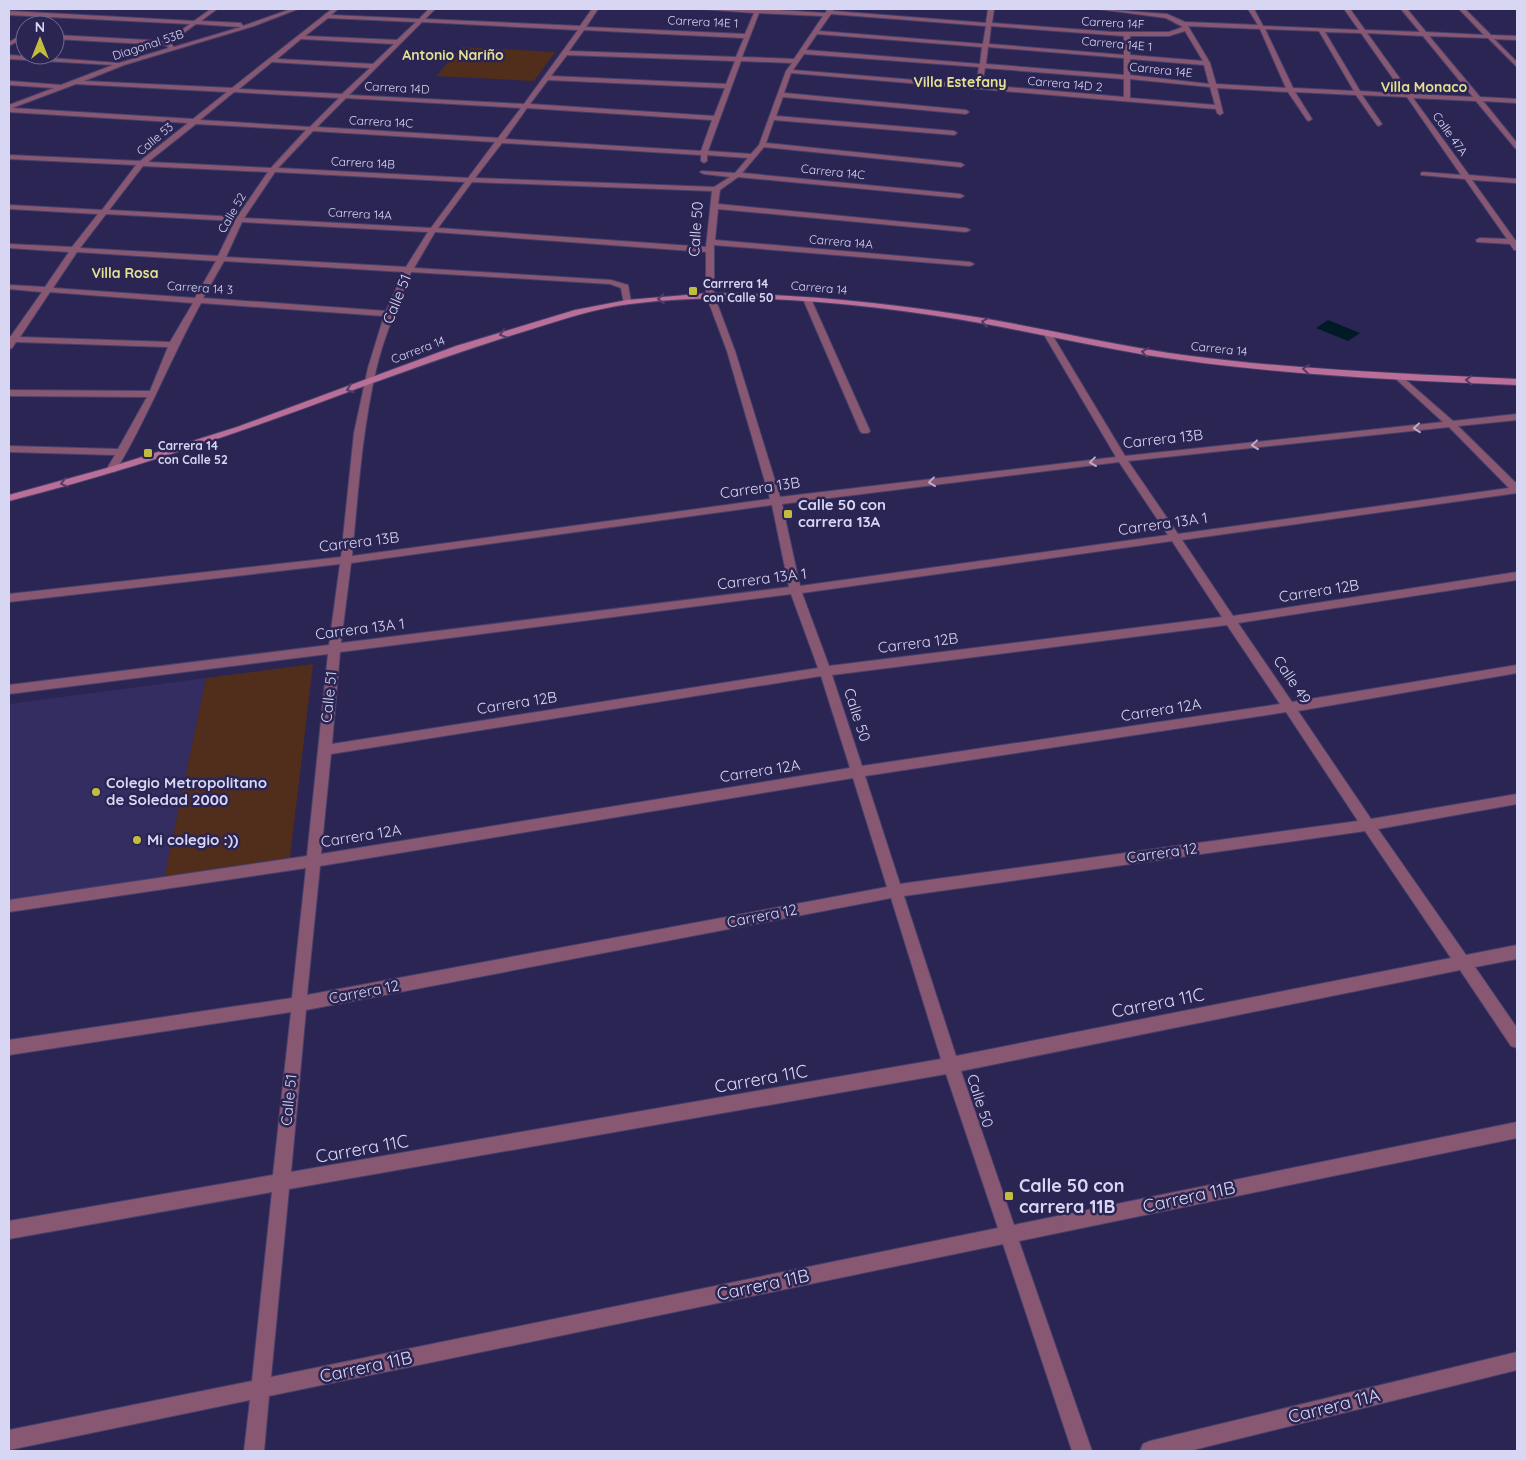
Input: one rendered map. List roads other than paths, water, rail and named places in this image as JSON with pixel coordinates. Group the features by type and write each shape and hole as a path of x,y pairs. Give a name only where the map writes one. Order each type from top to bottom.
{"main road":[{"name":"Carrera 14","path":"9,498 111,470 240,429 459,348 578,312 627,302 710,294 807,299 895,308 1192,359 1399,377 1517,382"}],"street":[{"path":"60,15 71,9"},
{"path":"65,38 167,43 214,9"},
{"name":"Diagonal 53B","path":"9,108 122,64 252,25 295,9"},
{"name":"Calle 53","path":"10,342 49,289 75,249 142,163 231,90 335,9"},
{"name":"Calle 52","path":"111,470 153,394 173,345 221,259 240,218 274,169 311,129 432,9"},
{"name":"Calle 51","path":"254,1451 279,1183 335,647 359,433 370,382 389,314 409,269 433,230 565,53 595,9"},
{"name":"Carrera 14F","path":"705,9 829,12 1113,34 1169,34 1178,32 1185,26"},
{"path":"979,88 992,9"},
{"path":"1101,9 1112,16"},
{"path":"1101,9 1171,16 1185,26 1207,63 1214,86"},
{"path":"1251,9 1262,28 1291,91 1309,119"},
{"name":"Calle 47A","path":"1347,9 1515,242 1517,248"},
{"path":"1404,9 1517,147"},
{"path":"1462,9 1517,65"},
{"path":"716,189 704,176 704,153 758,10"},
{"name":"Calle 50","path":"829,12 790,72 762,145 738,174 716,189 710,246 710,294 731,350 776,500 795,590 825,671 951,1066 1082,1451"},
{"path":"9,13 42,15"},
{"path":"65,16 252,25"},
{"name":"Carrera 14E 1","path":"328,16 748,36"},
{"path":"900,24 903,17"},
{"path":"1113,25 1113,34"},
{"path":"1185,26 1517,38"},
{"path":"1321,30 1359,95 1379,124"},
{"path":"894,38 897,31"},
{"name":"Carrera 14E 1","path":"816,32 1207,63"},
{"path":"1127,34 1127,100"},
{"path":"301,37 398,42"},
{"path":"167,43 172,48"},
{"name":"Carrera 14E","path":"803,52 1127,77 1214,86 1359,95 1517,101"},
{"path":"565,53 796,61"},
{"path":"9,57 122,64"},
{"path":"271,60 374,66"},
{"name":"Carrera 14D 2","path":"790,72 1127,100 1219,110 1214,86"},
{"path":"546,78 728,86"},
{"name":"Carrera 14D","path":"76,82 716,118"},
{"path":"9,83 64,86"},
{"path":"780,95 966,112"},
{"name":"Carrera 14C","path":"9,108 752,156"},
{"path":"772,118 954,133"},
{"path":"762,145 961,165"},
{"name":"Carrera 14B","path":"9,157 469,180 716,189"},
{"name":"Carrera 14C","path":"704,172 960,196"},
{"path":"1423,174 1517,181"},
{"path":"713,206 966,230"},
{"name":"Carrera 14A","path":"9,207 240,218 710,246 970,264"},
{"path":"1480,240 1515,242"},
{"path":"9,246 616,283 625,287 627,302"},
{"name":"Carrera 14 3","path":"9,287 389,314"},
{"path":"807,299 865,431"},
{"name":"Calle 49","path":"1047,333 1122,458 1291,707 1368,825 1517,1041"},
{"path":"10,342 173,345"},
{"path":"1399,377 1451,424 1517,490"},
{"path":"9,393 153,394"},
{"name":"Carrera 13B","path":"9,598 346,560 776,500 1122,458 1517,417"},
{"path":"9,449 121,452"},
{"name":"Carrera 13A 1","path":"9,690 335,647 795,590 1517,490"},
{"name":"Carrera 12B","path":"324,750 825,671 1232,620 1517,576"},
{"name":"Carrera 12A","path":"9,906 313,860 858,772 1291,707 1517,669"},
{"name":"Carrera 12","path":"9,1048 299,1004 896,890 1368,825 1517,799"},
{"name":"Carrera 11C","path":"9,1230 951,1066 1517,952"},
{"name":"Carrera 11B","path":"9,1440 1517,1130"},
{"name":"Carrera 11A","path":"1150,1451 1517,1361"}],"water":[{"path":"1328,320 1360,333 1348,341 1316,328"}],"place":[{"name":"Carrrera 14 con Calle 50","path":"693,291"},
{"name":"Carrera 14 con Calle 52","path":"148,453"},
{"name":"Calle 50 con carrera 13A","path":"788,514"},
{"name":"Colegio Metropolitano de Soledad 2000","path":"96,792"},
{"name":"Mi colegio :))","path":"137,840"},
{"name":"Calle 50 con carrera 11B","path":"1009,1196"}],"district":[{"name":"Antonio Nariño","path":"453,55"},
{"name":"Villa Estefany","path":"960,82"},
{"name":"Villa Monaco","path":"1424,87"},
{"name":"Villa Rosa","path":"125,273"}]}
